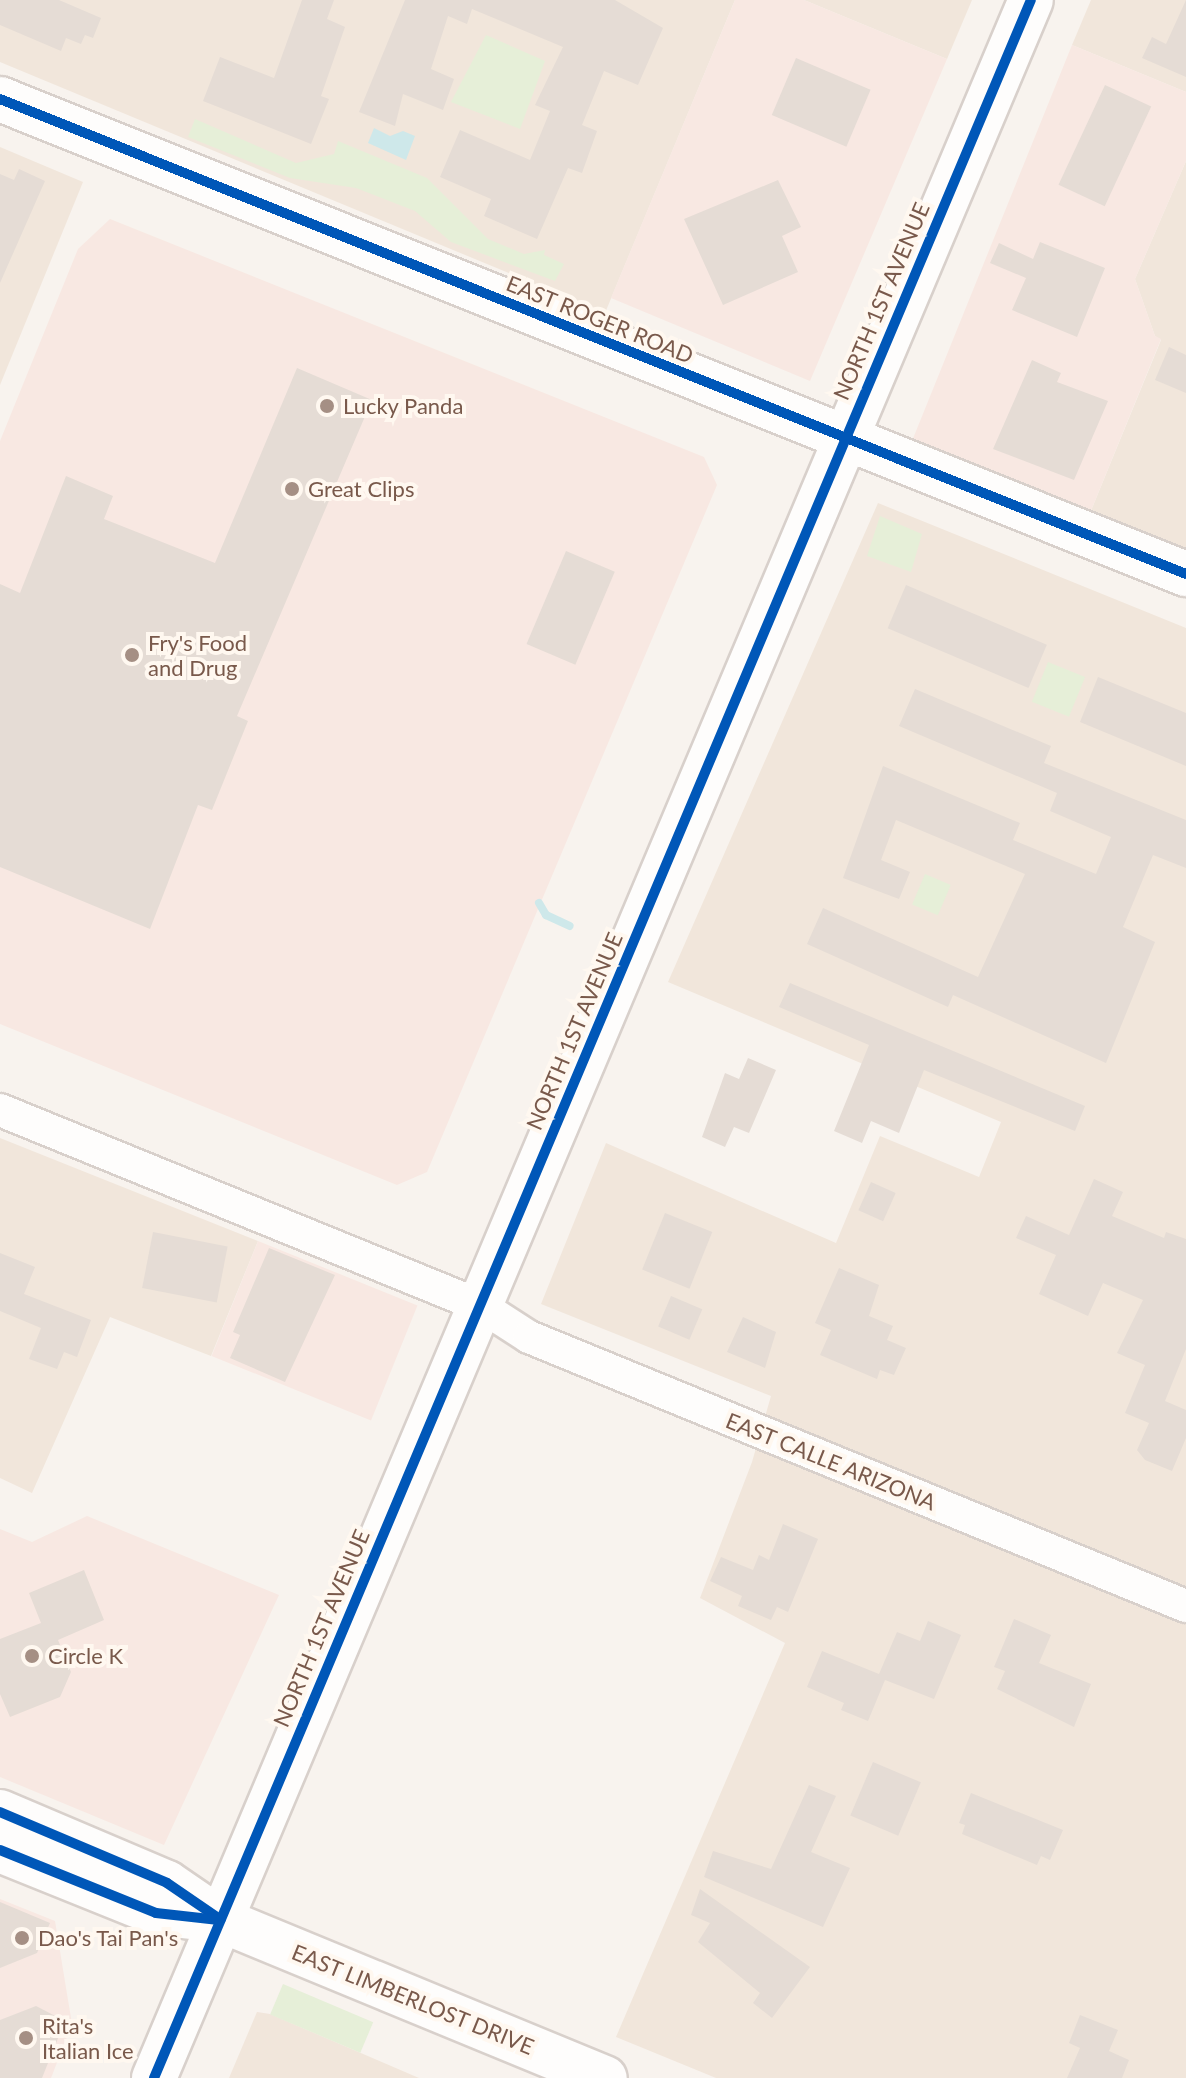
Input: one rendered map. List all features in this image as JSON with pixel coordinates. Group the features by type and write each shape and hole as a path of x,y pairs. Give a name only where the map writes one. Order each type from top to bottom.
{"main road":[{"name":"NORTH 1ST AVENUE","path":"154,2078 1031,0"},
{"name":"EAST ROGER ROAD","path":"0,99 1186,574"},
{"name":"EAST LIMBERLOST DRIVE","path":"0,1812 167,1883 221,1920 605,2078"},
{"name":"EAST LIMBERLOST DRIVE","path":"0,1850 156,1913 221,1920"}],"street":[{"path":"0,1110 481,1306"},
{"name":"EAST CALLE ARIZONA","path":"481,1306 529,1337 1186,1606"}],"shaded area":[{"path":"0,0 735,0 605,313 0,62"},
{"path":"735,0 804,0 947,59 810,381 611,298"},
{"path":"804,0 972,0 947,59"},
{"path":"1091,0 1186,0 1186,92 1072,45"},
{"path":"1072,45 1186,92 1186,161 1135,279 1155,336 1161,339 1088,518 912,441"},
{"path":"0,147 83,182 0,385"},
{"path":"1186,161 1186,557 1088,518 1161,340 1155,336 1135,279"},
{"path":"110,219 704,457 717,485 427,1172 397,1185 0,1024 0,441 78,249"},
{"path":"878,503 1186,628 1186,2078 716,2078 616,2037 785,1643 700,1598 752,1462 771,1396 541,1304 606,1143 836,1243 880,1136 979,1177 1001,1122 668,982"},
{"path":"0,1138 258,1241 211,1356 110,1317 32,1493 0,1478"},
{"path":"258,1241 417,1305 371,1420 212,1356"},
{"path":"87,1516 279,1595 164,1845 0,1777 0,1529 32,1542"},
{"path":"0,1899 55,1921 72,2024 51,2078 0,2078"},
{"path":"257,2012 270,2014 419,2078 229,2078"}],"green space":[{"path":"486,35 545,61 520,129 451,102"},
{"path":"195,119 296,163 334,154 338,141 427,178 488,239 524,254 545,250 544,255 564,264 555,281 451,242 415,211 356,188 290,178 188,137"},
{"path":"880,516 922,534 911,572 867,556"},
{"path":"1048,662 1085,677 1069,717 1032,702"},
{"path":"925,874 951,885 938,915 912,904"},
{"path":"283,1984 373,2022 360,2053 270,2014"}],"water":[{"path":"374,128 390,136 403,131 415,136 406,160 368,143"}],"building":[{"path":"0,0 59,0 101,18 93,38 85,35 81,44 66,38 61,51 0,25"},
{"path":"302,0 334,0 327,19 345,27 321,96 329,99 311,144 203,101 220,57 274,78"},
{"path":"405,0 615,0 663,28 638,85 604,71 582,125 597,131 582,173 568,168 537,239 484,216 491,199 440,177 460,130 530,160 550,111 535,105 563,47 472,9 467,24 448,16 431,69 454,79 443,110 403,94 395,126 359,112"},
{"path":"1186,0 1186,77 1142,58 1152,37 1166,44"},
{"path":"796,58 871,90 846,147 772,115"},
{"path":"1105,85 1151,107 1105,206 1059,185"},
{"path":"19,169 45,181 0,283 0,174 14,180"},
{"path":"778,180 801,227 782,236 798,272 723,305 684,219"},
{"path":"1040,242 1105,268 1077,337 1012,310 1026,278 990,263 999,243 1033,259"},
{"path":"1169,347 1186,355 1186,393 1155,380"},
{"path":"1032,360 1061,373 1057,382 1108,401 1074,480 993,449"},
{"name":"Fry's Food and Drug","path":"297,368 372,400 237,716 248,721 212,810 198,805 150,929 0,867 0,584 20,593 66,476 113,496 104,519 215,563"},
{"path":"566,551 615,572 575,665 527,644"},
{"path":"906,585 1047,645 1028,688 888,628"},
{"path":"1098,677 1186,713 1186,766 1080,722"},
{"path":"915,689 1051,746 1044,763 1186,820 1186,868 1153,855 1123,927 1155,942 1106,1063 953,995 948,1007 807,944 823,908 978,977 1025,874 896,820 881,860 910,872 899,899 843,878 883,766 1020,823 1013,840 1096,874 1111,837 1050,811 1057,793 899,726"},
{"path":"790,983 1085,1106 1075,1131 924,1070 899,1133 871,1121 862,1143 834,1131 869,1045 779,1007"},
{"path":"748,1058 776,1070 749,1133 734,1127 725,1147 702,1137 725,1073 739,1079"},
{"path":"1094,1179 1123,1192 1112,1216 1164,1238 1166,1232 1186,1239 1186,1349 1165,1401 1186,1410 1186,1438 1172,1471 1145,1460 1137,1450 1149,1423 1125,1413 1145,1365 1117,1353 1143,1300 1103,1283 1088,1316 1039,1294 1056,1255 1016,1238 1026,1216 1069,1235"},
{"path":"871,1182 896,1193 883,1221 858,1210"},
{"path":"665,1213 712,1232 689,1289 642,1270"},
{"path":"153,1232 228,1247 217,1302 142,1288"},
{"path":"269,1248 335,1275 285,1382 230,1358 240,1335 233,1332"},
{"path":"0,1253 35,1267 24,1294 91,1320 77,1357 64,1352 57,1369 29,1359 41,1328 0,1311"},
{"path":"839,1268 879,1285 869,1316 893,1326 887,1340 906,1348 894,1375 880,1370 877,1379 820,1355 831,1330 815,1323"},
{"path":"671,1296 702,1309 689,1340 658,1326"},
{"path":"743,1317 776,1332 765,1368 727,1352"},
{"path":"783,1524 818,1539 788,1612 777,1607 771,1620 738,1606 742,1596 710,1581 721,1557 753,1570 759,1555 769,1560"},
{"name":"Circle K","path":"84,1570 104,1620 58,1640 71,1672 60,1697 10,1717 0,1694 0,1639 41,1623 29,1593"},
{"path":"1014,1619 1051,1635 1039,1663 1091,1684 1074,1727 997,1689 1005,1671 994,1667"},
{"path":"928,1621 961,1635 934,1699 885,1680 868,1721 841,1710 844,1703 807,1687 822,1651 879,1674 897,1632 920,1641"},
{"path":"873,1762 921,1782 898,1836 850,1815"},
{"path":"809,1785 836,1796 811,1852 850,1868 823,1927 704,1877 713,1851 771,1869"},
{"path":"971,1793 1063,1830 1050,1860 1041,1856 1037,1865 962,1834 965,1825 959,1823"},
{"path":"700,1889 810,1967 772,2018 753,2003 760,1993 698,1942 710,1923 691,1915"},
{"name":"Dao's Tai Pan's","path":"0,1902 50,1923 37,1953 0,1968"},
{"path":"36,2006 65,2021 42,2078 0,2078 0,2020"},
{"path":"1080,2015 1118,2030 1109,2051 1129,2060 1122,2078 1067,2078 1080,2048 1069,2043"}],"waterway":[{"path":"539,903 546,915 570,926"}],"cycle path":[{"path":"154,2078 1031,0"},
{"path":"0,99 1186,574"},
{"path":"0,1812 167,1883 221,1920"},
{"path":"0,1850 156,1913 219,1920"}],"place":[{"name":"Lucky Panda","path":"327,406"},
{"name":"Great Clips","path":"292,489"},
{"name":"Fry's Food and Drug","path":"132,655"},
{"name":"Circle K","path":"32,1656"},
{"name":"Dao's Tai Pan's","path":"22,1938"},
{"name":"Rita's Italian Ice","path":"26,2038"}]}
